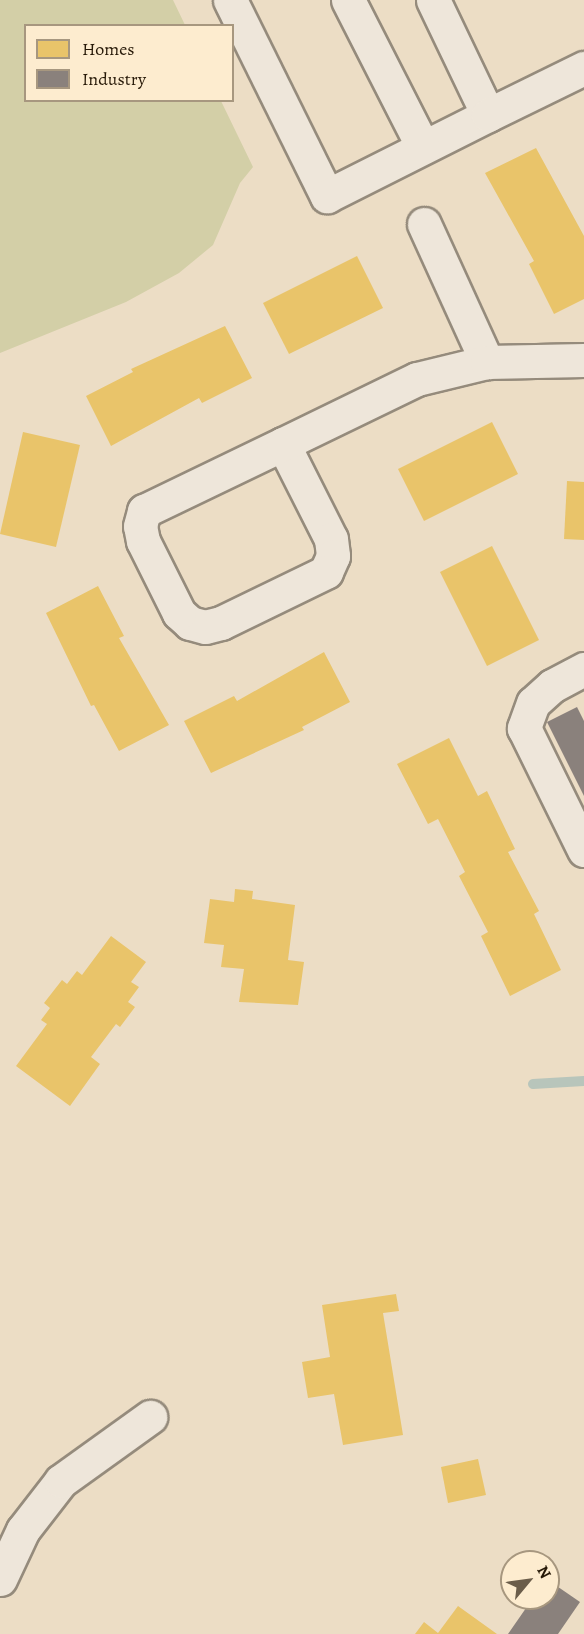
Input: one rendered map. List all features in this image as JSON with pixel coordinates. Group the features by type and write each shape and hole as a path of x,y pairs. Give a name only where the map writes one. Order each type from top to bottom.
{"street":[{"path":"230,0 327,196 584,68"},
{"path":"348,0 423,147"},
{"path":"433,0 488,115"},
{"path":"424,224 487,362"},
{"path":"283,444 331,539 333,556 326,572 221,623 206,627 190,623 178,613 143,541 140,526 144,511 417,379 487,362 584,360"},
{"path":"584,669 552,686 533,703 524,728 584,850"},
{"path":"0,1579 23,1530 61,1481 150,1417"}],"shaded area":[{"path":"0,0 173,0 185,24 24,24 24,102 221,102 253,167 240,183 213,245 179,273 126,302 0,353"}],"building: Homes":[{"path":"536,148 584,236 584,299 554,314 529,264 534,261 485,173"},
{"path":"357,256 383,308 289,354 263,303"},
{"path":"225,326 252,378 202,403 199,398 111,446 86,396 133,372 131,369"},
{"path":"492,422 518,474 424,521 398,469"},
{"path":"23,432 80,445 56,547 0,534"},
{"path":"567,481 584,482 584,540 564,539"},
{"path":"492,546 539,640 487,666 440,572"},
{"path":"98,586 124,636 119,638 169,725 119,751 94,705 91,706 46,613"},
{"path":"324,652 350,702 302,727 304,730 211,773 184,721 234,696 237,701"},
{"path":"449,738 478,796 487,791 515,849 508,852 539,911 534,914 561,970 510,996 481,936 488,932 459,876 465,872 438,819 428,824 397,764"},
{"path":"235,889 253,891 252,899 295,905 288,960 304,962 298,1005 239,1002 244,969 221,967 224,945 204,943 210,899 234,902"},
{"path":"111,936 146,962 131,982 139,987 128,1002 135,1007 120,1027 116,1024 91,1057 100,1064 70,1106 16,1066 47,1024 41,1020 50,1008 44,1003 62,980 67,984 77,971 82,975"},
{"path":"396,1294 399,1311 383,1313 403,1435 343,1445 334,1394 308,1398 302,1362 330,1357 322,1305"},
{"path":"478,1459 486,1495 448,1503 441,1467"},
{"path":"458,1606 497,1634 415,1634 424,1622 438,1633"}],"building: Industry":[{"path":"577,707 584,721 584,796 547,722"},
{"path":"560,1588 580,1602 558,1634 508,1634 525,1610 560,1610"}],"waterway":[{"path":"533,1084 584,1081"}]}
